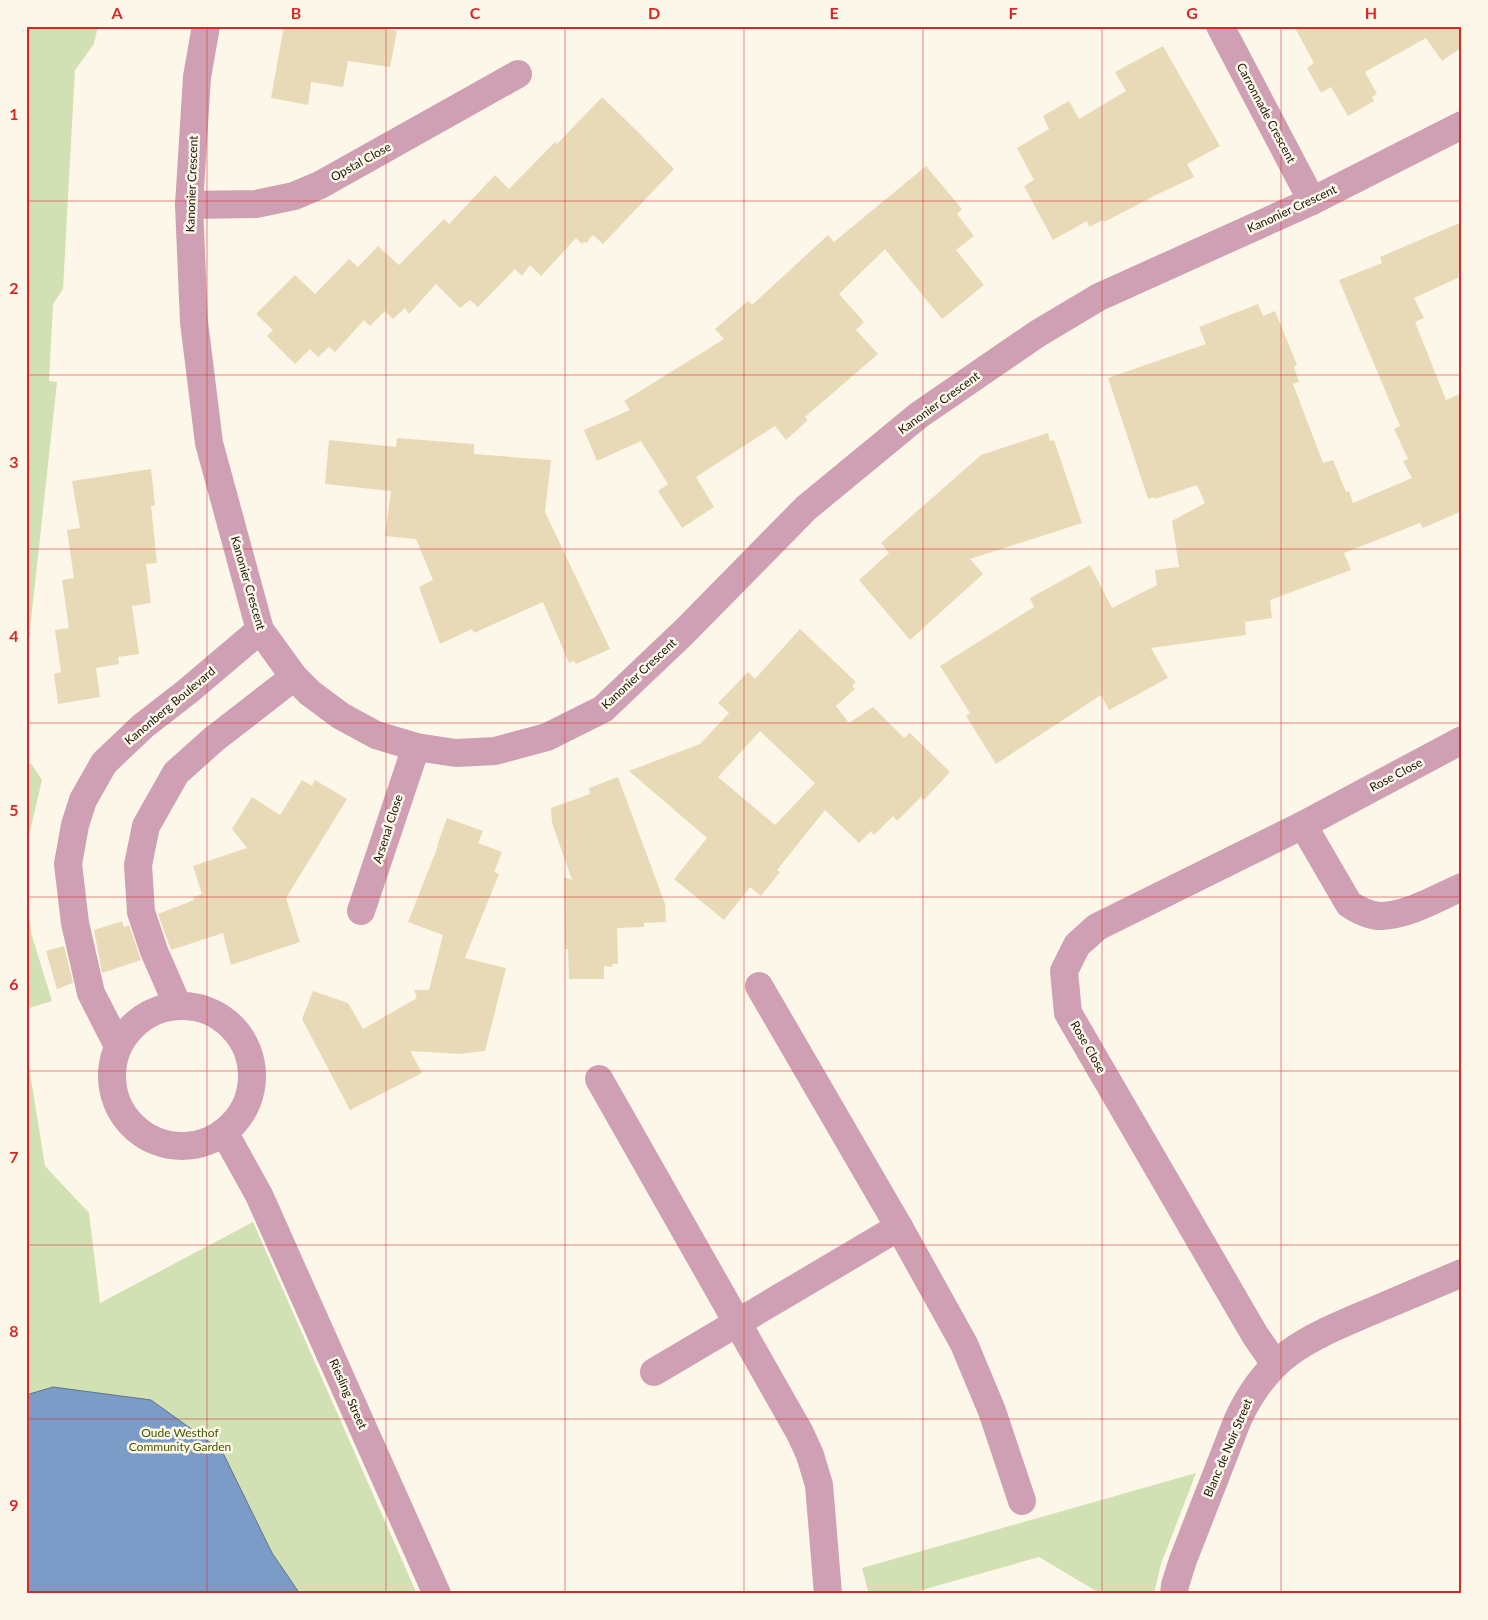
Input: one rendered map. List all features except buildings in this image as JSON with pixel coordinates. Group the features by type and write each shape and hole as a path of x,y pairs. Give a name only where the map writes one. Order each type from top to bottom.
{"street":[{"name":"Kanonier Crescent","path":"206,26 197,77 189,205 194,322 209,443 260,630 294,677 310,693 341,716 376,734 416,747 456,753 495,751 548,737 603,710 684,632 806,508 920,414 1038,334 1099,297 1312,200 1462,125"},
{"name":"Carronnade Crescent","path":"1220,26 1312,200"},
{"name":"Opstal Close","path":"189,205 256,204 294,196 320,184 518,74"},
{"name":"Kanonberg Boulevard","path":"118,1046 91,993 75,923 68,864 75,825 83,800 104,763 143,726 260,630"},
{"path":"178,1006 154,952 141,912 138,865 146,826 176,773 214,739 294,677"},
{"name":"Rose Close","path":"1275,1364 1250,1326 1068,1013 1064,971 1077,945 1097,927 1303,825 1462,740"},
{"name":"Arsenal Close","path":"361,911 416,747"},
{"path":"1303,825 1349,904 1360,911 1380,916 1402,913 1462,887"},
{"path":"759,986 964,1344 992,1412 1022,1501"},
{"path":"178,1006 196,1008 212,1013 227,1023 239,1036 247,1052 251,1069 246,1104 237,1119 224,1132 204,1143 181,1146 158,1142 138,1131 122,1114 113,1092 112,1069 118,1046 128,1031 143,1018 159,1010 178,1006"},
{"path":"599,1079 738,1322 800,1433 810,1455 819,1485 828,1594"},
{"name":"Riesling Street","path":"224,1132 259,1195 437,1594"},
{"path":"654,1372 898,1227"},
{"name":"Blanc de Noir Street","path":"1174,1594 1175,1584 1183,1560 1238,1419 1260,1380 1275,1364 1319,1334 1462,1273"}],"green space":[{"path":"26,26 98,26 94,44 75,70 63,289 53,304 49,381 57,382 26,666"},
{"path":"26,762 32,765 42,780 26,848"},
{"path":"26,898 32,936 52,1001 26,1009"},
{"name":"Oude Westhof Community Garden","path":"26,1048 45,1166 89,1213 100,1303 253,1222 417,1594 26,1594"},
{"path":"1196,1473 1161,1564 1154,1594 1101,1594 1039,1557 908,1594 869,1594 862,1568"}],"water":[{"path":"53,1387 151,1400 222,1451 272,1553 300,1594 26,1594 26,1395"}]}
